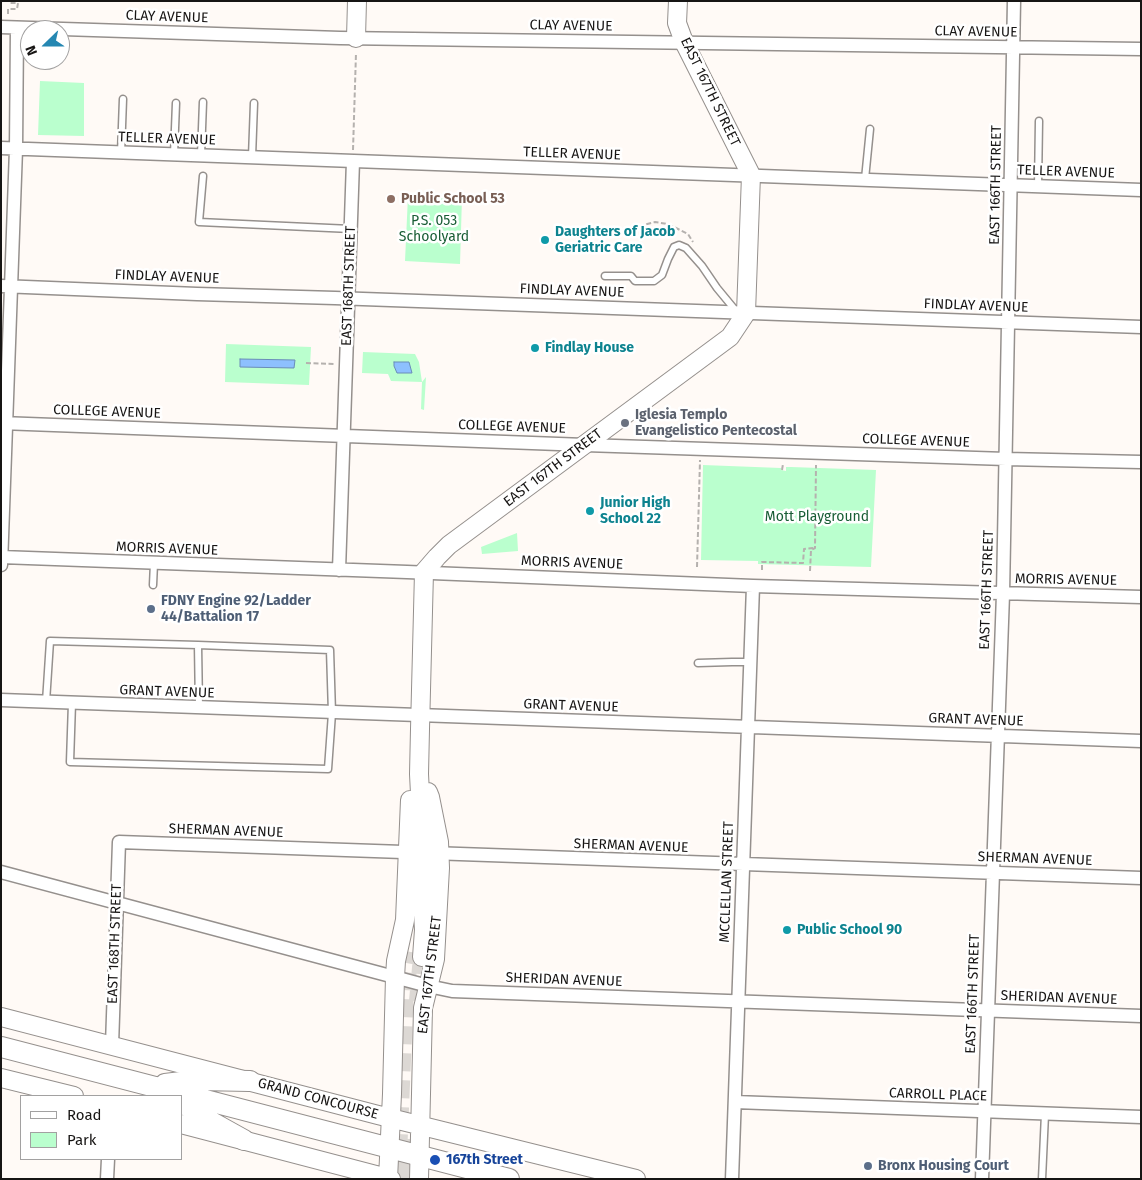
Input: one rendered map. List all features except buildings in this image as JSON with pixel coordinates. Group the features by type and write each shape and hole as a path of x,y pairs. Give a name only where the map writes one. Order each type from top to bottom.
{"main road":[{"name":"GRAND CONCOURSE","path":"1,1047 169,1093"},
{"path":"169,1093 198,1080 250,1082"},
{"name":"GRAND CONCOURSE","path":"182,1096 509,1179"},
{"path":"182,1103 199,1115 244,1140"}],"street":[{"path":"356,38 357,1"},
{"name":"EAST 167TH STREET","path":"419,1179 424,1008 436,950 424,853 410,798 419,774 424,572 449,544 730,337 741,313 751,175 684,42 677,23 678,1"},
{"name":"EAST 166TH STREET","path":"982,1179 1003,594 1014,1"},
{"name":"CLAY AVENUE","path":"1,27 356,38 1141,49"},
{"path":"1,565 6,286 16,149 17,28"},
{"name":"TELLER AVENUE","path":"1,148 1141,190"},
{"name":"EAST 168TH STREET","path":"339,570 353,161"},
{"name":"FINDLAY AVENUE","path":"6,286 1141,327"},
{"name":"COLLEGE AVENUE","path":"4,423 585,445 1141,462"},
{"name":"MORRIS AVENUE","path":"1,558 424,572 753,586 1141,597"},
{"name":"MCCLELLAN STREET","path":"732,1179 753,586"},
{"name":"GRANT AVENUE","path":"1,700 1141,741"},
{"name":"EAST 167TH STREET","path":"389,1178 396,961 404,920 424,853 439,842 430,798 419,774"},
{"name":"EAST 168TH STREET","path":"112,1045 120,842"},
{"name":"SHERMAN AVENUE","path":"120,842 1141,878"},
{"name":"EAST 167TH STREET","path":"417,954 424,853"},
{"name":"SHERIDAN AVENUE","path":"1,872 452,991 1141,1016"},
{"name":"GRAND CONCOURSE","path":"1,1017 421,1126 636,1179"},
{"path":"1,1078 70,1095"},
{"name":"CARROLL PLACE","path":"735,1102 1141,1117"},
{"path":"182,1124 389,1178"},
{"path":"107,1179 108,1160"}],"lane":[{"path":"121,152 123,99"},
{"path":"201,155 203,102"},
{"path":"174,154 176,103"},
{"path":"252,157 254,103"},
{"path":"1038,186 1039,121"},
{"path":"865,180 870,129"},
{"path":"203,176 199,222 351,229"},
{"path":"605,276 631,276 635,281 654,281 662,275 674,247 679,245 686,248 702,266 717,288 741,313"},
{"path":"153,585 154,563"},
{"path":"46,702 50,641 330,650 332,713 328,769 70,762 72,703"},
{"path":"198,645 199,708"},
{"path":"698,663 750,662"},
{"path":"1042,1179 1045,1114"}],"path":[{"path":"8,15 8,9 17,9 18,3 10,3 10,1"},
{"path":"353,161 356,38"},
{"path":"639,226 662,222 673,226"},
{"path":"306,362 346,364"},
{"path":"697,567 700,460"},
{"path":"782,470 783,464"},
{"path":"810,571 811,550 815,548 816,465"},
{"path":"762,570 762,562 803,563 804,548 815,548"}],"green space":[{"path":"40,81 84,83 84,136 38,135"},
{"name":"P.S. 053 Schoolyard","path":"408,196 462,197 460,264 405,261"},
{"path":"226,344 311,347 309,385 225,382"},
{"path":"363,352 415,354 419,362 422,382 391,381 388,374 362,373"},
{"path":"426,377 424,410 421,409 422,382"},
{"name":"Mott Playground","path":"703,465 781,468 781,470 786,471 786,467 876,470 871,567 758,564 758,561 701,560"},
{"path":"517,533 518,551 482,554 481,547"}],"water":[{"path":"240,359 295,360 294,368 240,367"},
{"path":"394,362 409,362 412,373 397,373"}],"tunnel":[{"path":"397,1179 405,989 411,952"},
{"path":"418,1001 422,957"},
{"path":"410,1179 411,1139"}],"place":[{"name":"Public School 53","path":"391,199"},
{"name":"Daughters of Jacob Geriatric Care","path":"545,240"},
{"name":"Findlay House","path":"535,348"},
{"name":"Iglesia Templo Evangelistico Pentecostal","path":"625,423"},
{"name":"Junior High School 22","path":"590,511"},
{"name":"FDNY Engine 92/Ladder 44/Battalion 17","path":"151,609"},
{"name":"Public School 90","path":"787,930"},
{"name":"167th Street","path":"435,1160"},
{"name":"Bronx Housing Court","path":"868,1166"}]}
